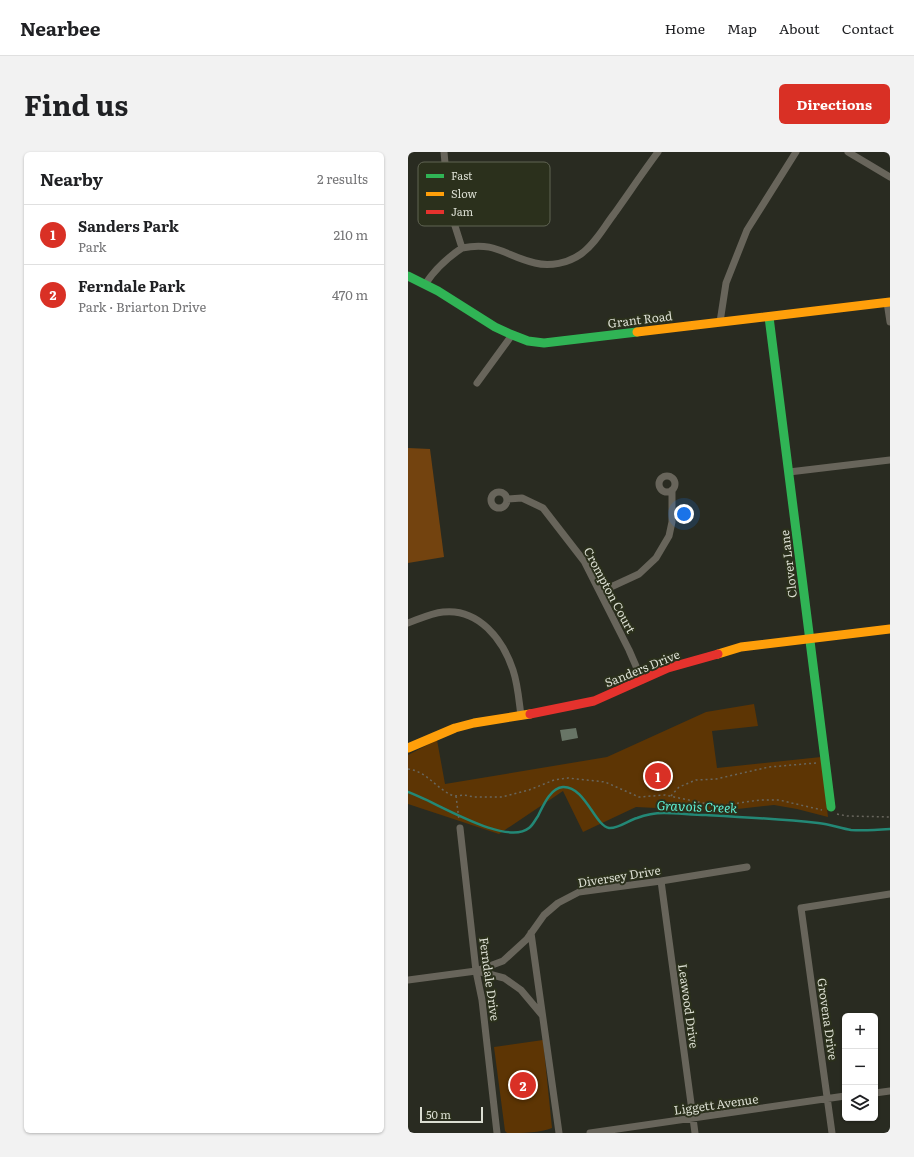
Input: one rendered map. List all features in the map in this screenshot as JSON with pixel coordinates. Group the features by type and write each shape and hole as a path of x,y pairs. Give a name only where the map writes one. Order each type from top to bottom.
{"street":[{"path":"444,152 445,162"},
{"path":"426,283 448,256 462,248 473,245 499,249 526,261 538,264 559,263 570,260 580,254 596,238 658,152"},
{"path":"720,322 726,284 747,230 796,152"},
{"path":"848,152 890,177"},
{"path":"455,226 462,248"},
{"name":"Grant Road","path":"408,276 426,283 498,329 527,341 544,343 889,302"},
{"path":"889,302 890,322"},
{"name":"Clover Lane","path":"769,317 809,639 826,762 830,811"},
{"path":"477,383 512,335"},
{"path":"789,472 890,460"},
{"path":"600,592 639,574 656,558 670,536 672,522 672,490"},
{"name":"Crompton Court","path":"507,499 522,498 544,508 584,561 629,650 642,680"},
{"path":"408,623 438,613 453,612 471,617 486,626 492,631 501,644 513,670 521,716"},
{"name":"Sanders Drive","path":"408,748 455,728 474,723 521,716 594,701 668,668 741,647 890,629"},
{"name":"Ferndale Drive","path":"460,826 476,971 482,1000 497,1133"},
{"name":"Diversey Drive","path":"408,980 476,971 503,961 527,940 544,916 569,896 579,892 661,881 746,867"},
{"name":"Leawood Drive","path":"661,881 695,1133"},
{"name":"Grovena Drive","path":"832,1133 801,908 890,894"},
{"path":"531,933 559,1133"},
{"name":"Diversey Drive","path":"476,971 504,978 521,990 542,1014"},
{"path":"878,1093 890,1091"},
{"name":"Liggett Avenue","path":"590,1133 842,1096"}],"path":[{"path":"670,796 679,787 696,780 716,779 769,767 826,762"},
{"path":"408,769 420,772 452,796 464,795 502,797 530,790 554,780 568,778 605,782 639,797 661,795 670,796 717,806 760,800 778,800 847,816 890,816"},
{"path":"456,796 460,826"}],"shaded area":[{"path":"408,448 430,449 444,557 408,563"},
{"path":"754,704 758,726 712,731 717,768 821,757 828,817 774,805 720,811 636,807 583,832 563,791 499,834 408,804 408,755 437,740 445,784 607,757 706,712"},
{"path":"543,1040 552,1128 537,1132 507,1133 505,1131 494,1047"}],"building":[{"path":"576,728 578,738 562,741 560,730"}],"waterway":[{"name":"Gravois Creek","path":"408,792 469,820 503,832 518,832 529,828 551,794 558,788 563,787 571,788 578,793 599,821 604,826 609,828 616,827 643,816 664,813 748,817 804,822 826,824 851,830 890,829"}],"traffic: fast":[{"path":"408,276 438,291 495,327 528,341 544,343 637,332"},
{"path":"769,317 831,807"}],"traffic: slow":[{"path":"637,332 890,302"},
{"path":"718,654 741,647 890,629"},
{"path":"408,748 455,728 474,723 530,714"}],"traffic: jam":[{"path":"530,714 594,701 668,668 718,654"}],"place":[{"name":"Sanders Park","path":"658,776"},
{"name":"Ferndale Park","path":"523,1085"}]}
